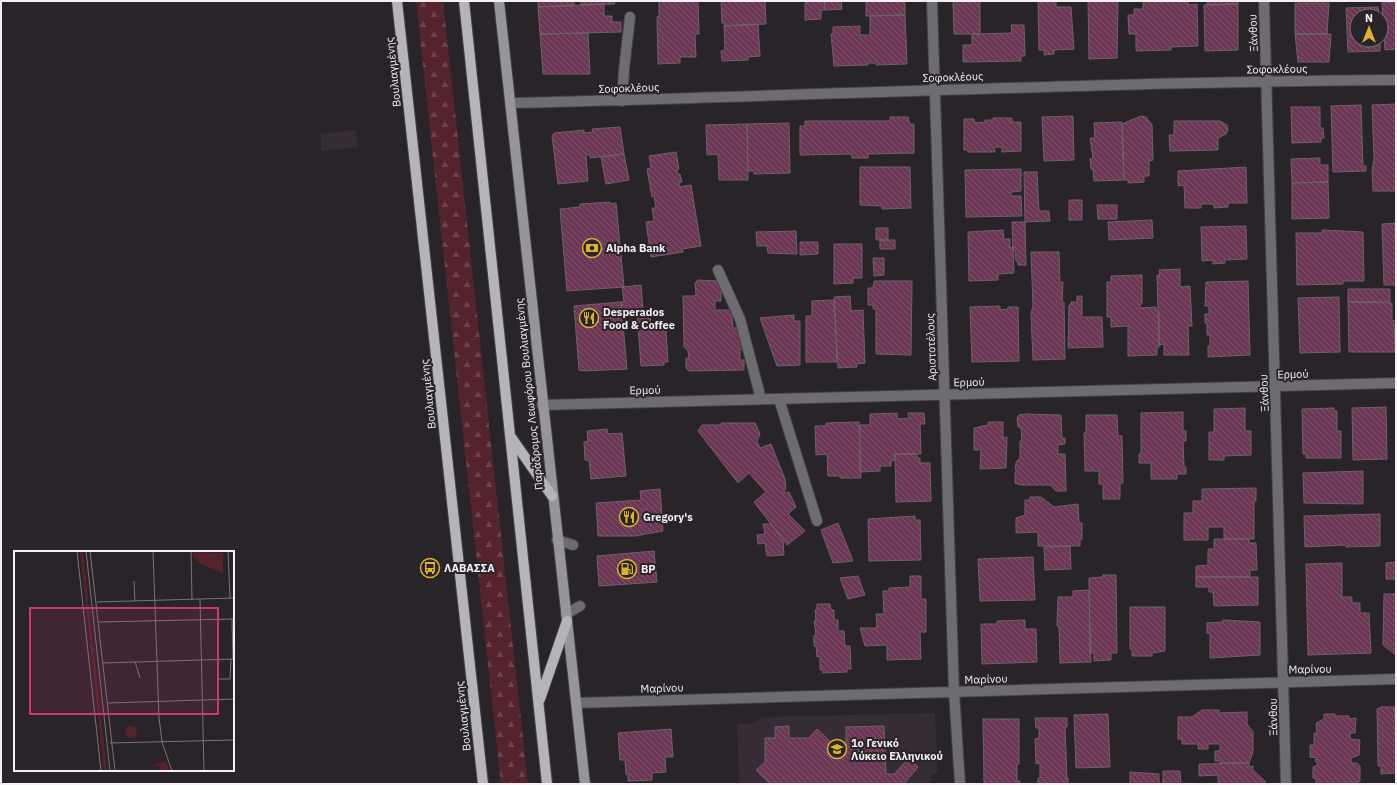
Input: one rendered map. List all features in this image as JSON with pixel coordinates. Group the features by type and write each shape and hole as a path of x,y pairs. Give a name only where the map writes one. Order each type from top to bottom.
{"main road":[{"name":"Βουλιαγμένης","path":"398,1 483,784"},
{"path":"464,1 547,784"},
{"path":"510,436 552,496"},
{"path":"538,702 567,617"}],"street":[{"name":"Παράδρομος Λεωφόρου Βουλιαγμένης","path":"499,1 542,405 585,784"},
{"name":"Αριστοτέλους","path":"932,1 954,692 960,784"},
{"name":"Ξάνθου","path":"1264,1 1286,784"},
{"path":"622,100 630,17"},
{"name":"Σοφοκλέους","path":"511,104 934,89 1266,81 1396,80"},
{"path":"718,270 740,319 761,399"},
{"name":"Ερμού","path":"542,405 1396,383"},
{"path":"779,399 817,521"},
{"path":"557,540 573,545"},
{"path":"567,617 580,606"},
{"name":"Μαρίνου","path":"576,703 1396,679"}],"shaded area":[{"path":"356,130 358,147 322,151 320,134"},
{"name":"1ο Γενικό Λύκειο Ελληνικού","path":"935,713 938,774 931,774 931,784 739,784 737,724 754,723 762,717"}],"green space":[{"path":"416,1 443,1 528,784 501,784"}],"building":[{"path":"538,1 574,1 574,5 538,7"},
{"path":"581,1 614,1 615,4 581,5"},
{"path":"659,1 698,1 699,34 695,34 696,57 680,57 680,63 658,64 657,17 659,16"},
{"path":"721,1 765,1 766,24 724,26 725,23 722,23"},
{"path":"824,1 825,10 821,10 821,19 805,20 805,3"},
{"path":"824,1 841,1 842,9 825,10"},
{"path":"866,1 905,1 905,15 866,16"},
{"path":"953,1 980,1 980,34 954,34"},
{"path":"1038,1 1056,1 1056,7 1071,7 1074,49 1054,50 1054,54 1044,55 1044,50 1039,50"},
{"path":"1088,1 1118,1 1117,58 1089,59"},
{"path":"1143,1 1188,1 1188,5 1197,4 1198,46 1171,47 1171,50 1136,51 1136,34 1129,34 1128,15 1134,15 1134,9 1143,9"},
{"path":"1207,1 1238,1 1238,4 1207,5"},
{"path":"1396,2 1396,49 1385,50 1385,48 1389,48 1389,8 1382,8 1382,3"},
{"path":"1295,3 1329,3 1327,34 1295,34"},
{"path":"604,4 604,16 612,16 612,22 621,22 621,32 540,34 538,7"},
{"path":"1238,4 1238,50 1205,51 1204,5"},
{"path":"1378,7 1349,8 1349,48 1380,48 1380,51 1348,52 1346,8"},
{"path":"905,15 907,64 876,65 876,63 868,63 868,65 834,66 831,34 833,34 833,27 860,26 860,35 870,35 870,16"},
{"path":"758,24 760,56 748,57 748,60 722,61 721,51 725,50 724,26"},
{"path":"1011,25 1024,25 1025,56 1021,56 1021,61 963,62 963,45 972,45 972,34 1012,33"},
{"path":"588,33 590,74 543,74 540,34"},
{"path":"1295,34 1331,34 1329,62 1298,62"},
{"path":"1396,104 1396,191 1373,191 1372,172 1374,158 1372,105"},
{"path":"1361,105 1363,166 1366,166 1366,171 1333,172 1331,106"},
{"path":"1291,107 1320,107 1320,128 1323,128 1324,138 1321,138 1321,142 1292,143"},
{"path":"1073,116 1074,160 1044,161 1042,117"},
{"path":"1141,116 1146,117 1152,125 1153,160 1149,161 1149,176 1144,176 1144,182 1128,183 1128,180 1124,180 1122,124"},
{"path":"890,117 908,117 910,124 914,124 914,153 868,154 868,158 852,158 852,154 800,155 800,126 805,126 805,121 890,121"},
{"path":"993,118 1012,118 1012,122 1021,122 1021,151 1002,152 1002,147 994,147 995,152 968,152 968,150 964,150 964,119 974,119 975,123 985,122 985,120 993,120"},
{"path":"1174,121 1220,121 1227,125 1228,130 1226,134 1218,138 1218,150 1170,151 1169,135 1174,135"},
{"path":"1122,122 1124,180 1094,181 1090,159 1093,158 1090,138 1095,138 1094,123"},
{"path":"789,123 790,173 754,174 754,171 748,171 747,124"},
{"path":"747,124 748,180 719,180 718,154 707,155 706,125"},
{"path":"620,127 624,154 590,158 590,155 586,155 588,181 558,184 552,136 554,133 584,130 584,133 593,132 592,129"},
{"path":"676,152 679,169 677,170 677,174 680,174 682,182 679,183 680,187 691,185 701,246 682,249 683,252 651,257 646,222 654,221 652,208 656,208 654,196 652,197 647,169 651,168 649,156"},
{"path":"624,154 629,180 606,184 601,157"},
{"path":"1320,158 1320,165 1328,165 1328,182 1292,183 1291,159"},
{"path":"860,167 910,167 911,208 882,209 882,206 860,205"},
{"path":"1246,167 1247,203 1228,203 1228,207 1214,208 1214,204 1201,204 1201,208 1185,208 1184,185 1178,186 1178,171"},
{"path":"1021,169 1021,191 1011,192 1011,196 1021,196 1022,216 966,217 965,170"},
{"path":"1024,172 1037,172 1039,211 1049,211 1050,221 1025,222"},
{"path":"1328,182 1329,218 1292,219 1292,183"},
{"path":"1069,200 1082,200 1082,220 1069,220"},
{"name":"Alpha Bank","path":"610,202 610,204 616,203 624,287 567,291 560,209 580,207 580,204"},
{"path":"1097,205 1117,205 1117,219 1098,219"},
{"path":"1152,220 1153,238 1109,240 1108,222"},
{"path":"1012,222 1025,222 1026,265 1018,265 1018,261 1016,261 1015,250 1013,250"},
{"path":"1395,223 1396,285 1384,285 1382,224"},
{"path":"1246,226 1247,259 1225,260 1225,263 1213,264 1213,260 1202,261 1201,227"},
{"path":"876,228 888,228 888,240 876,240"},
{"path":"1003,230 1004,239 1010,239 1010,248 1013,247 1014,273 998,274 998,280 969,281 968,232"},
{"path":"1322,230 1363,232 1364,281 1343,281 1343,284 1297,285 1296,233 1322,233"},
{"path":"796,231 797,254 768,253 767,246 757,246 756,232"},
{"path":"880,240 895,240 895,249 880,249"},
{"path":"800,242 818,242 818,254 800,255"},
{"path":"834,244 862,244 862,278 853,278 853,283 834,284"},
{"path":"1031,252 1059,252 1060,282 1063,282 1062,302 1064,302 1065,359 1033,360"},
{"path":"873,258 884,258 884,275 874,276"},
{"path":"1180,269 1180,287 1190,286 1192,326 1188,326 1189,355 1164,355 1164,344 1159,345 1157,275 1160,275 1159,270"},
{"path":"1142,275 1142,304 1140,304 1140,308 1156,307 1156,311 1159,311 1159,347 1157,347 1157,355 1128,356 1128,326 1111,327 1111,317 1107,317 1107,282 1111,282 1111,276"},
{"path":"698,280 718,281 721,283 721,301 715,301 715,310 731,310 733,328 742,328 743,349 740,349 740,360 744,360 744,370 689,371 686,368 686,358 689,358 688,351 684,347 683,296 694,296 696,294 695,283"},
{"path":"874,281 912,281 911,355 876,354 876,309 873,309 873,305 868,305 868,288 873,288"},
{"path":"1248,281 1250,355 1208,357 1210,335 1207,335 1207,323 1205,323 1205,314 1209,314 1209,306 1205,306 1206,282"},
{"path":"641,285 643,310 631,311 631,316 622,317 621,302 624,302 622,287"},
{"path":"1348,289 1390,289 1390,302 1348,302"},
{"path":"850,296 851,311 863,310 865,363 856,364 857,367 838,368 834,297"},
{"path":"1077,296 1082,296 1082,317 1102,317 1103,347 1068,348 1069,305 1071,305 1071,302 1077,302"},
{"path":"1339,297 1340,352 1300,353 1298,298"},
{"path":"834,300 837,362 806,362 806,316 812,316 812,301"},
{"path":"621,302 627,369 579,370 574,306"},
{"path":"1348,302 1392,303 1395,352 1349,352"},
{"path":"1000,306 1000,310 1008,309 1008,307 1018,307 1019,361 972,362 970,307"},
{"path":"637,313 650,313 651,330 666,330 668,362 664,362 664,365 641,366"},
{"path":"794,315 794,321 800,321 800,365 777,366 760,318"},
{"path":"1386,407 1387,459 1353,460 1352,408"},
{"path":"1245,408 1245,431 1251,431 1251,455 1224,456 1224,460 1209,460 1209,432 1214,432 1214,409"},
{"path":"1334,408 1334,411 1337,411 1337,431 1341,431 1341,458 1306,458 1306,454 1303,454 1302,409"},
{"path":"1183,412 1183,431 1186,431 1186,441 1183,441 1184,467 1186,467 1186,474 1177,474 1177,479 1151,479 1151,463 1139,463 1139,454 1141,454 1141,413"},
{"path":"897,413 897,419 909,418 908,413 924,413 925,424 920,424 921,454 895,454 895,460 891,461 891,466 880,466 880,471 860,472 860,425 870,425 870,414"},
{"path":"1019,415 1061,415 1062,438 1065,438 1065,444 1058,445 1058,454 1065,454 1066,491 1056,491 1050,485 1020,485 1015,483 1015,473 1017,470 1015,470 1016,462 1020,458 1020,441 1022,441 1021,428 1018,427 1017,418"},
{"path":"1086,415 1117,415 1118,436 1122,436 1123,483 1120,483 1120,499 1103,499 1103,484 1099,484 1099,471 1085,471 1084,433 1086,433"},
{"path":"859,422 861,478 840,478 840,476 828,476 827,454 816,455 815,426 826,426 826,423"},
{"path":"988,422 1003,422 1003,438 1007,437 1006,468 980,469 981,450 974,450 974,428 988,425"},
{"path":"721,423 755,423 760,434 757,441 760,448 771,444 785,479 786,489 783,493 789,492 796,507 788,514 805,531 787,545 754,502 766,492 749,473 738,483 698,431 702,425 721,425"},
{"path":"607,429 608,434 622,433 626,476 591,479 589,460 585,460 584,442 588,441 587,431"},
{"path":"895,454 917,454 917,458 920,458 920,463 930,463 931,501 896,502"},
{"path":"1363,471 1363,504 1304,503 1303,473"},
{"path":"1256,488 1256,501 1254,501 1254,539 1224,539 1224,527 1208,527 1208,540 1184,540 1184,513 1193,513 1193,501 1202,501 1202,489"},
{"name":"Gregory's","path":"660,489 663,531 635,536 598,536 596,503 641,500 640,491"},
{"path":"1030,497 1041,497 1054,507 1078,504 1079,523 1082,523 1082,539 1080,540 1080,546 1038,546 1038,532 1016,533 1016,518 1025,515 1025,500 1030,500"},
{"path":"1380,514 1380,546 1346,547 1346,545 1305,547 1304,516"},
{"path":"915,516 915,520 920,520 921,560 869,561 868,519"},
{"path":"838,523 853,561 833,563 821,530"},
{"path":"763,524 771,524 783,540 784,555 767,556 765,543 758,544 757,535 765,534"},
{"path":"1214,539 1249,539 1249,543 1256,543 1257,570 1250,570 1250,577 1196,577 1196,566 1208,565 1208,549 1214,549"},
{"path":"1070,546 1071,569 1045,570 1044,547"},
{"name":"BP","path":"654,551 657,582 599,586 597,556"},
{"path":"1033,557 1035,600 980,601 978,559"},
{"path":"1396,562 1396,579 1386,579 1386,563"},
{"path":"1342,563 1342,597 1352,597 1352,603 1360,603 1360,613 1369,613 1371,653 1308,655 1306,564"},
{"path":"1103,575 1116,575 1117,653 1111,653 1111,660 1094,661 1094,653 1090,653 1089,578 1103,577"},
{"path":"858,576 865,595 848,599 840,578"},
{"path":"910,576 921,576 921,599 926,599 926,632 920,632 921,659 887,660 887,645 865,646 860,628 877,628 876,614 884,614 883,591 889,591 889,588 910,587"},
{"path":"1196,577 1258,577 1258,605 1214,606 1213,592 1209,592 1209,587 1196,587"},
{"path":"1089,590 1091,662 1060,663 1059,626 1057,626 1058,597 1073,597 1073,591"},
{"path":"1384,594 1396,594 1396,655 1383,645"},
{"path":"817,604 830,604 831,610 834,610 834,620 838,620 838,631 844,631 845,646 850,646 851,669 847,669 847,672 823,673 823,670 820,670 820,656 817,657 816,646 814,646 814,635 816,635 814,621 816,621 815,610 817,609"},
{"path":"1130,607 1165,607 1165,651 1152,653 1152,656 1132,656 1132,649 1130,649"},
{"path":"1025,620 1025,629 1036,629 1037,662 982,664 981,624 997,624 997,621"},
{"path":"1223,620 1260,622 1260,655 1210,658 1210,633 1207,633 1207,623 1223,622"},
{"path":"1381,707 1395,707 1396,773 1381,774 1381,766 1378,766 1377,709"},
{"path":"1202,710 1219,710 1219,713 1247,712 1247,724 1253,732 1253,752 1249,763 1220,763 1220,761 1215,761 1215,751 1220,751 1220,744 1208,744 1208,749 1198,749 1198,744 1182,744 1182,739 1178,739 1178,717 1192,717"},
{"path":"1108,714 1110,767 1076,768 1074,715"},
{"path":"1324,714 1349,716 1349,719 1356,718 1355,733 1350,733 1350,739 1360,740 1359,755 1351,758 1351,763 1357,763 1360,766 1360,781 1357,783 1316,784 1316,779 1313,778 1313,767 1318,765 1315,760 1318,758 1310,757 1310,745 1314,745 1314,733 1317,734 1316,723 1324,719"},
{"path":"1035,718 1067,718 1067,727 1065,727 1068,784 1038,784 1038,778 1040,778 1040,763 1036,764 1035,739 1039,738 1039,728 1036,728"},
{"path":"983,719 1019,719 1019,764 1017,764 1017,781 1020,781 1020,784 984,784"},
{"path":"789,726 789,738 809,738 817,729 832,743 846,742 846,727 884,726 886,774 894,774 909,758 918,767 904,784 770,784 756,770 765,762 765,738 775,738 775,727"},
{"path":"671,729 673,757 665,757 666,772 652,773 652,780 628,781 625,760 620,760 618,733"},
{"path":"1249,763 1249,767 1253,766 1253,770 1265,781 1265,784 1218,784 1218,775 1199,776 1199,764"},
{"path":"1163,771 1180,771 1181,784 1163,784"},
{"path":"1130,772 1159,774 1159,784 1130,784"}],"place":[{"name":"Alpha Bank","path":"592,248"},
{"name":"Desperados Food & Coffee","path":"589,318"},
{"name":"Gregory's","path":"629,517"},
{"name":"ΛΑΒΑΣΣΑ","path":"430,568"},
{"name":"BP","path":"627,569"},
{"name":"1ο Γενικό Λύκειο Ελληνικού","path":"837,749"}]}
